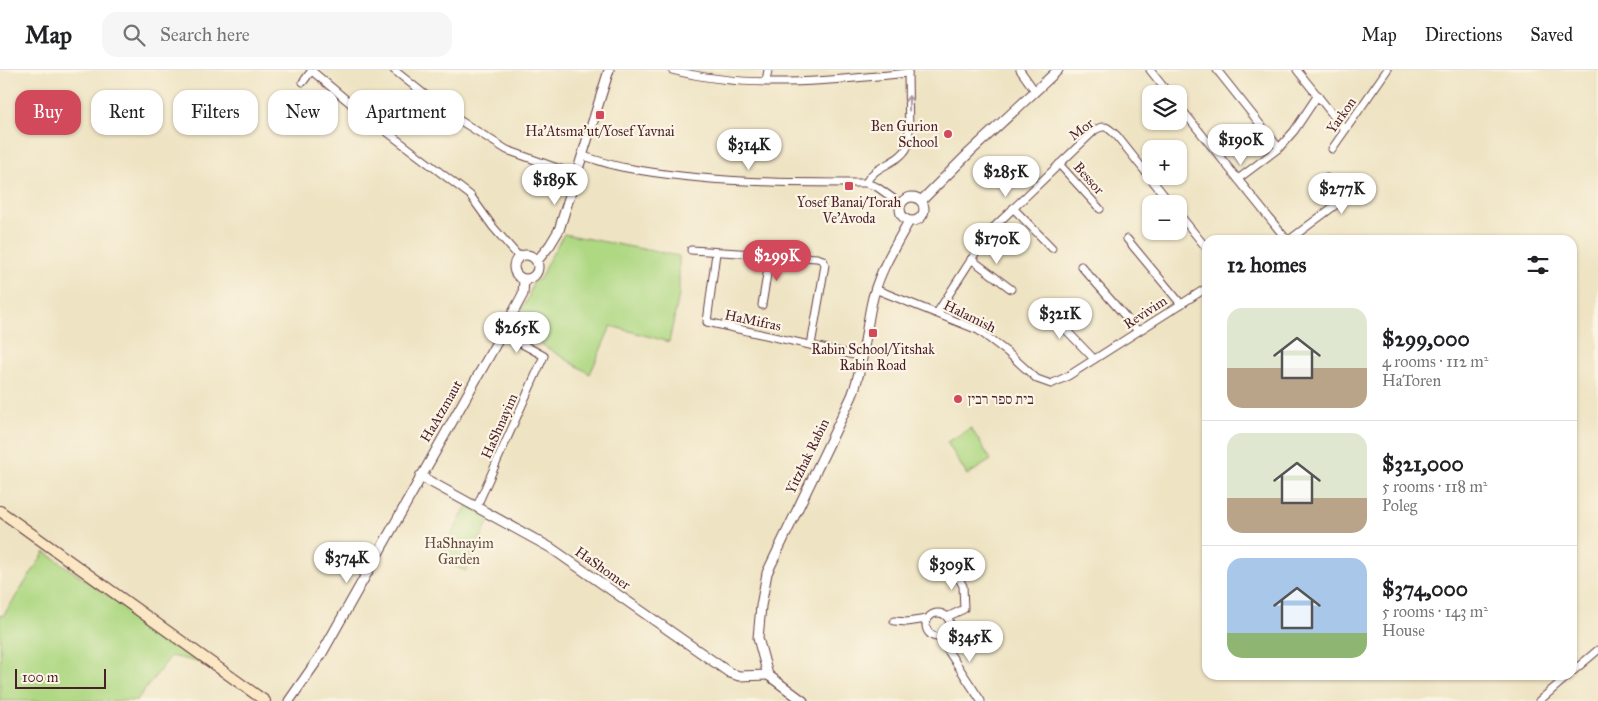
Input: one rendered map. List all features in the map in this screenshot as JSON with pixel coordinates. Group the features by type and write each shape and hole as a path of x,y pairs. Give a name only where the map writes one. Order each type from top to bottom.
{"main road":[{"path":"0,511 265,701"}],"street":[{"path":"303,82 312,70 362,113 470,196 519,257"},
{"path":"394,70 448,113 507,150 577,175"},
{"path":"537,261 550,246 559,230 609,70"},
{"path":"672,70 692,75 802,82 908,72 908,148 904,154 873,173 866,183"},
{"path":"766,81 768,70"},
{"path":"1020,70 1035,91"},
{"path":"921,201 970,152 1058,70"},
{"path":"1150,70 1162,85"},
{"path":"1217,70 1279,148"},
{"path":"1297,70 1345,130"},
{"name":"Yarkon","path":"1332,149 1387,70"},
{"path":"1238,179 1279,148 1294,131 1318,95"},
{"path":"1187,116 1284,235"},
{"name":"Mor","path":"937,314 971,259 994,227 1101,126 1108,127 1118,136 1164,195"},
{"path":"583,156 626,168 722,180 866,183 877,187 901,204"},
{"name":"Bessor","path":"1060,164 1100,209"},
{"path":"1295,235 1345,198 1327,178"},
{"path":"910,197 918,198 921,201 924,209 921,218 918,220 909,222 900,215 903,200 910,197"},
{"path":"1013,208 1052,248"},
{"name":"Yitzhak Rabin","path":"768,675 758,638 767,573 852,396 859,377 871,305 876,289 892,250 909,222"},
{"path":"1187,224 1202,243"},
{"path":"1127,240 1181,304"},
{"path":"691,250 817,258 823,260 826,265 811,345"},
{"name":"HaMifras","path":"716,252 707,322 863,357"},
{"path":"527,255 537,261 538,269 535,276 524,280 517,276 514,270 514,262 519,257 527,255"},
{"path":"762,305 770,256"},
{"path":"971,259 1011,289"},
{"path":"1082,266 1138,331"},
{"name":"HaAtzmaut","path":"289,701 321,655 420,476 502,334 523,294 524,280"},
{"name":"Halamish","path":"876,289 971,327 990,338 1017,360 1031,375 1044,382"},
{"name":"Revivim","path":"1044,382 1051,384 1056,382 1202,291"},
{"path":"1042,305 1094,359"},
{"name":"HaShnayim","path":"477,506 544,356 502,334"},
{"name":"HaShomer","path":"420,476 551,548 613,593 730,672 739,676 768,675"},
{"path":"947,617 964,608 963,586 952,565"},
{"path":"939,637 949,631 950,624 947,617 941,612 936,612 929,616 925,626 929,633 939,637 968,679 980,701"},
{"path":"894,621 907,622 927,619"},
{"path":"1577,668 1598,650"},
{"path":"768,675 791,698 803,701"},
{"path":"1539,701 1563,680"}],"green space":[{"path":"564,234 679,256 679,295 669,342 611,326 590,374 513,327 515,319 528,299 533,282 540,279"},
{"path":"971,428 991,460 967,475 947,442"},
{"name":"HaShnayim Garden","path":"467,505 490,518 466,571 438,560"},
{"path":"45,552 211,665 171,656 136,701 0,701 0,615 3,616"}],"place":[{"name":"Ha'Atsma'ut/Yosef Yavnai","path":"600,115"},
{"name":"Ben Gurion School","path":"948,134"},
{"name":"Yosef Banai/Torah Ve'Avoda","path":"849,186"},
{"name":"Rabin School/Yitshak Rabin Road","path":"873,333"},
{"name":"בית ספר רבין","path":"958,399"}]}
